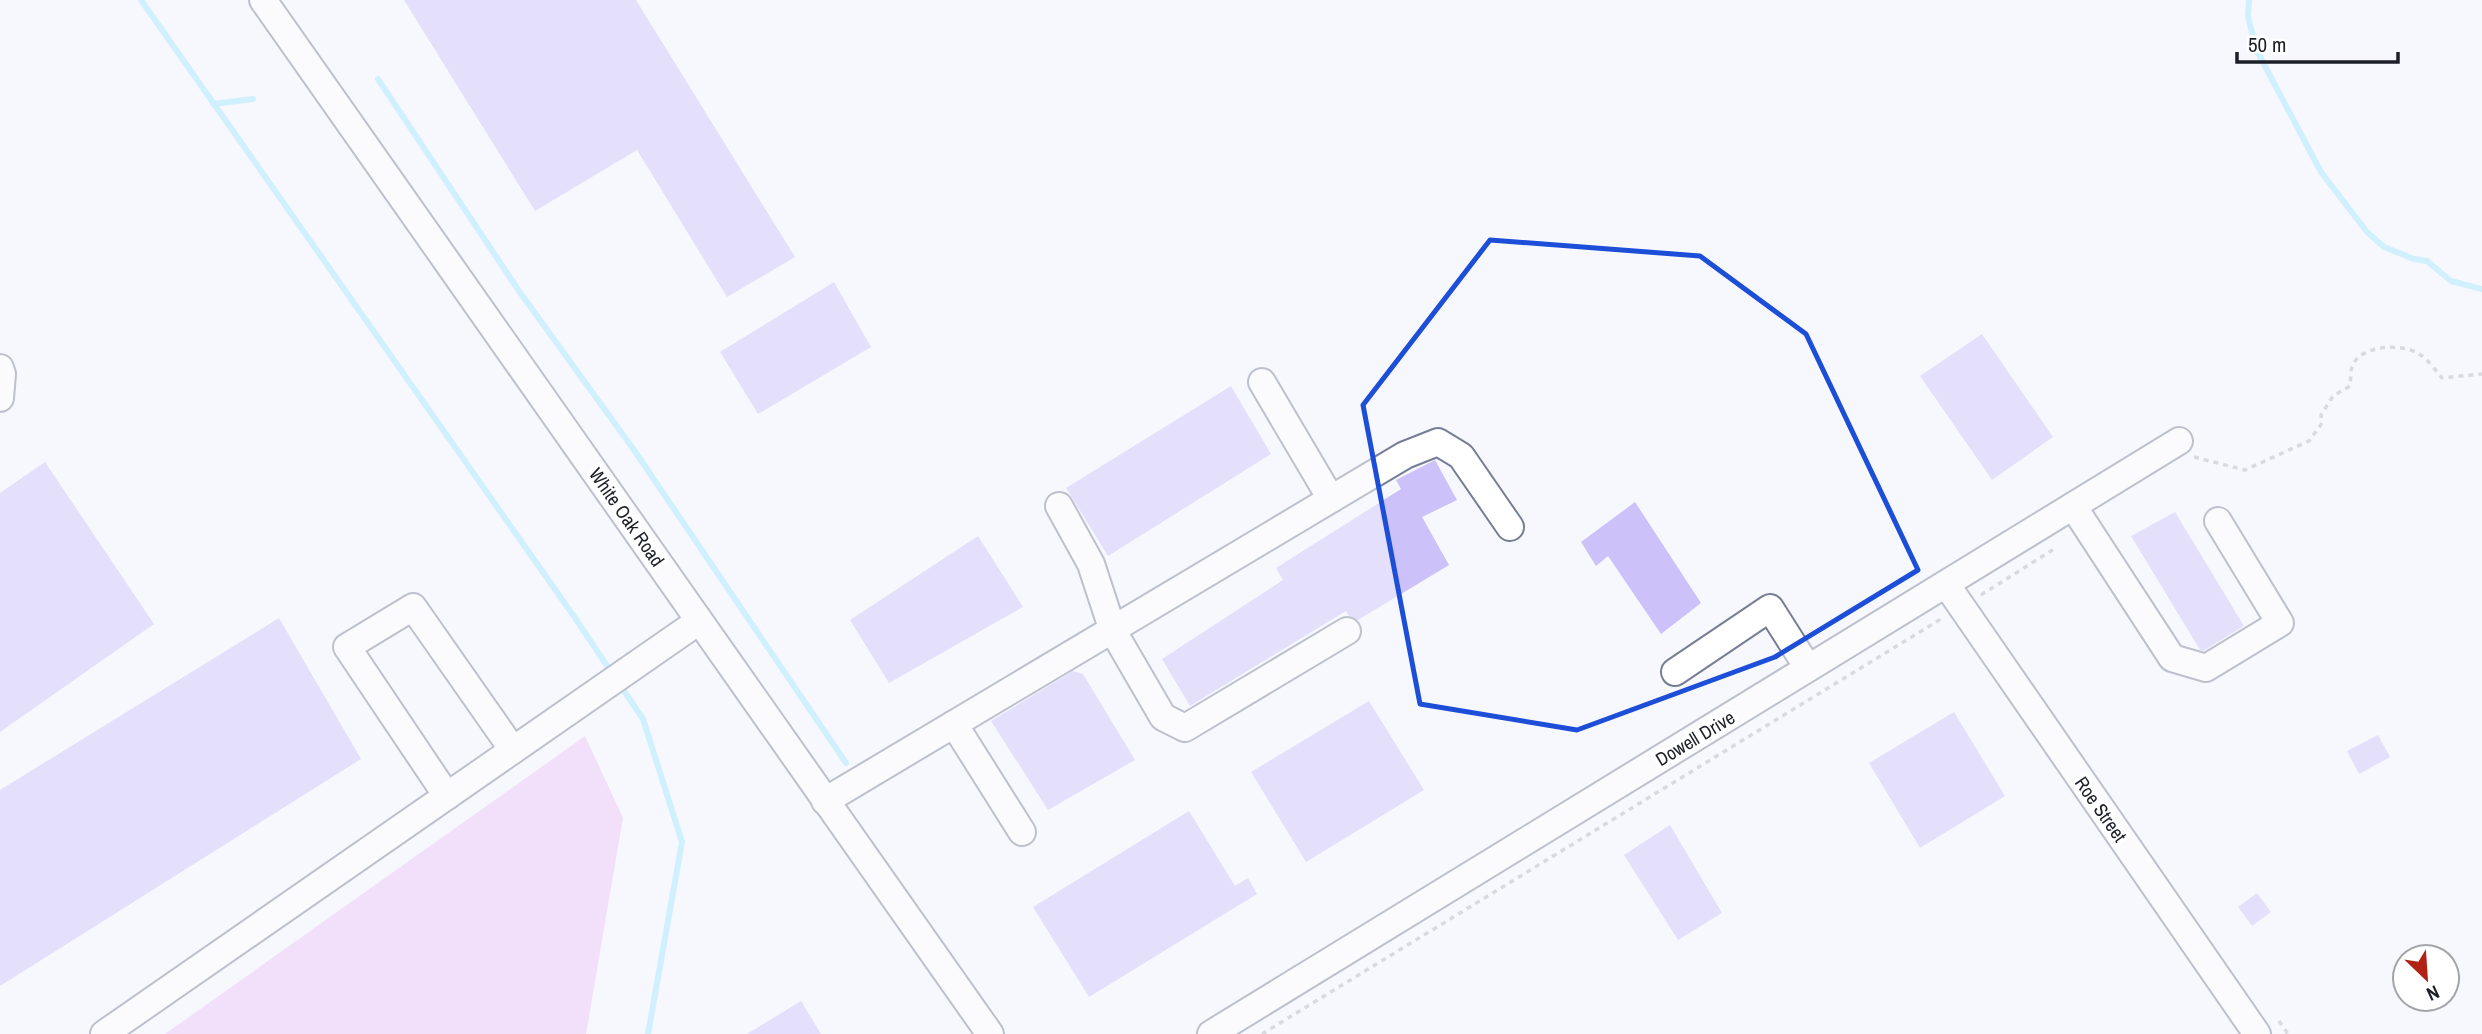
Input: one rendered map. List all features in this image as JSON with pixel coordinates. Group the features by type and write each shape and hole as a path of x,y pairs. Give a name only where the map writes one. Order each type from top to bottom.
{"street":[{"name":"White Oak Road","path":"263,0 990,1034"},
{"path":"0,368 0,398"},
{"path":"1262,382 1331,499"},
{"path":"825,801 1405,455 1437,442 1461,456 1510,527"},
{"name":"Dowell Drive","path":"1211,1034 2172,446"},
{"path":"1059,506 1091,564 1113,631 1163,717 1185,728 1347,631"},
{"path":"2073,506 2172,659 2206,668 2280,623 2218,521"},
{"name":"Roe Street","path":"1946,584 2257,1034"},
{"path":"447,796 347,647 412,607 513,750"},
{"path":"1675,672 1770,608 1808,668"},
{"path":"104,1034 699,621"},
{"path":"954,724 1022,832"}],"path":[{"path":"2172,446 2245,470 2309,441 2322,423 2321,415 2333,396 2350,386 2353,365 2363,354 2385,348 2408,349 2420,355 2442,378 2482,374"},
{"path":"1262,1034 2054,549"}],"highlighted area":[{"path":"1490,240 1700,256 1806,334 1918,570 1775,657 1577,730 1420,704 1363,405"}],"shaded area":[{"path":"585,736 623,818 586,1034 165,1034"}],"building":[{"path":"404,0 636,0 795,257 727,297 637,150 535,211"},
{"path":"834,282 871,347 758,414 720,352"},
{"path":"1982,334 2053,437 1992,480 1920,376"},
{"path":"1231,386 1271,454 1108,556 1066,488"},
{"path":"1435,460 1457,500 1422,517 1449,565 1358,620 1349,616 1346,611 1190,706 1162,659 1283,580 1276,568 1401,489 1396,480"},
{"path":"45,462 154,624 0,732 0,493"},
{"path":"1635,502 1701,603 1661,634 1608,556 1596,566 1581,542"},
{"path":"2175,512 2244,626 2203,651 2131,536"},
{"path":"978,536 1023,607 889,683 850,620"},
{"path":"279,618 361,759 0,986 0,790"},
{"path":"1073,671 1083,674 1135,760 1048,810 991,721"},
{"path":"1369,701 1424,790 1306,862 1251,772"},
{"path":"1954,712 2005,796 1920,848 1869,763"},
{"path":"2378,735 2390,757 2359,774 2347,751"},
{"path":"1189,811 1235,886 1248,878 1257,894 1089,997 1033,907"},
{"path":"1670,825 1722,913 1678,940 1624,855"},
{"path":"2257,893 2271,912 2252,926 2238,907"},
{"path":"801,1001 821,1034 747,1034"}],"waterway":[{"path":"141,0 612,673"},
{"path":"2249,0 2248,17 2257,51 2321,172 2367,232 2384,247 2414,259 2427,261 2451,281 2482,289"},
{"path":"378,79 519,291 634,450 846,763"},
{"path":"213,104 253,99"},
{"path":"620,685 643,719 682,842 648,1034"}]}
